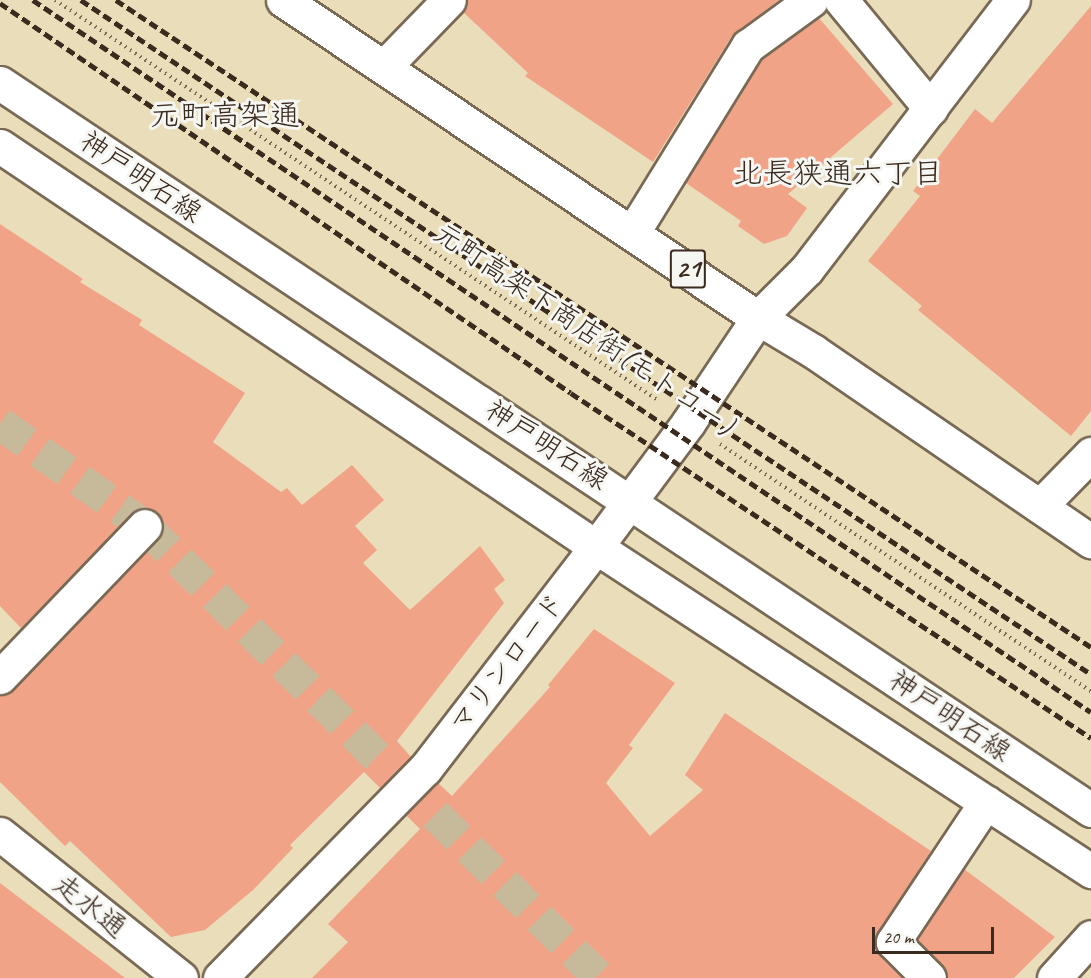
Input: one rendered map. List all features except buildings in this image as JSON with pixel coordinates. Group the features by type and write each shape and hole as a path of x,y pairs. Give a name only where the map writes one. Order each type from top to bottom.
{"main road":[{"name":"21","path":"283,0 633,232 758,318 813,351 1091,541"},
{"path":"384,67 449,0"},
{"path":"633,232 748,46 811,0"},
{"path":"841,0 931,109"},
{"name":"マリンロード","path":"220,978 425,769 631,501 688,423 758,318 807,269 917,122 931,109 1013,0"},
{"name":"神戸明石線","path":"0,83 631,501 1091,810"},
{"name":"神戸明石線","path":"0,146 596,547 1091,871"},
{"path":"1040,506 1091,454"},
{"path":"0,677 145,526"},
{"path":"929,978 893,942 986,802"},
{"name":"走水通","path":"0,834 181,978"},
{"path":"1054,978 1091,937"}],"path":[{"name":"元町高架下商店街(モトコー)","path":"55,0 1091,691"}],"tunnel":[{"path":"0,423 145,526 386,765"},
{"path":"435,814 600,978"}],"railway":[{"path":"33,0 1091,712"},
{"path":"81,0 1091,674"},
{"path":"116,0 1091,647"},
{"path":"0,3 571,393 1091,738"}],"district":[{"name":"元町高架通","path":"225,115"},
{"name":"北長狭通六丁目","path":"838,173"}]}
